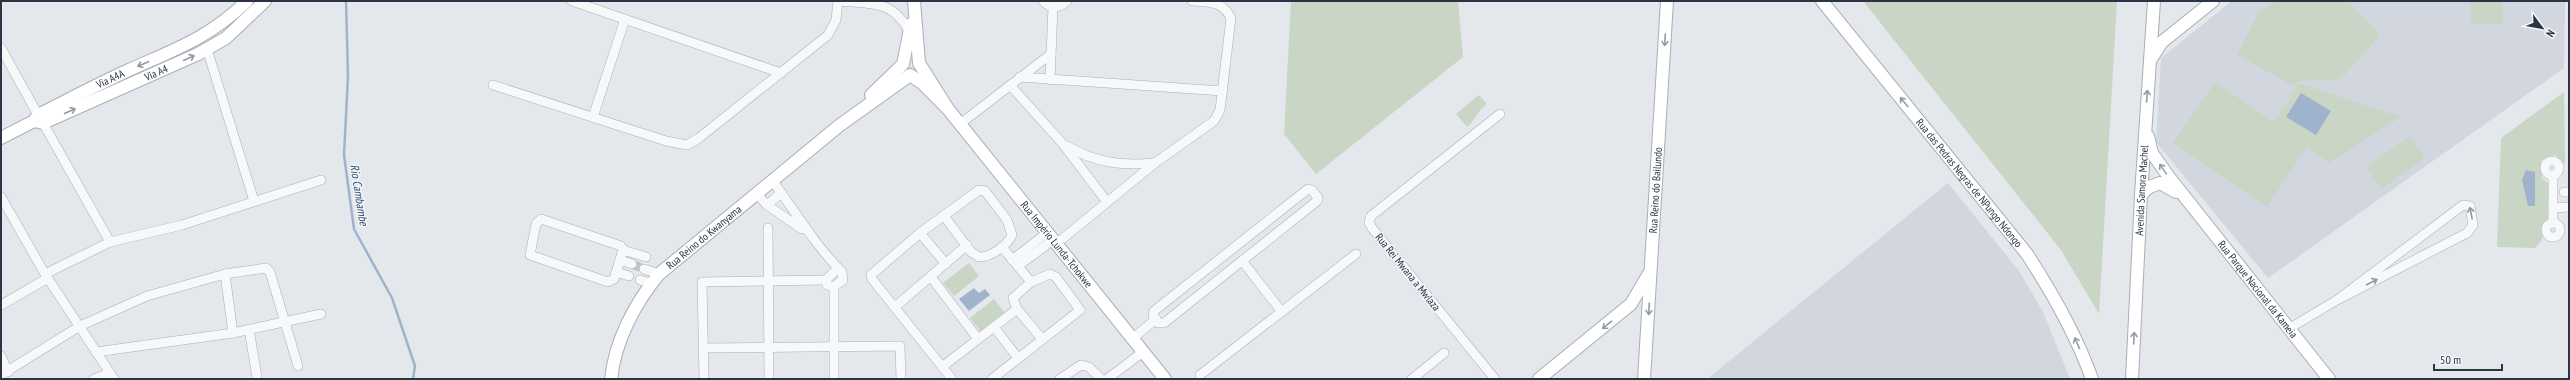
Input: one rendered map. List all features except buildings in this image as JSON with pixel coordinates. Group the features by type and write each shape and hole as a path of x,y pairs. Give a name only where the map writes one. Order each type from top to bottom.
{"street":[{"name":"Via A4A","path":"38,119 129,70 192,43 218,26 247,1"},
{"name":"Via A4","path":"38,119 207,49 241,25 265,1"},
{"path":"572,1 781,73"},
{"path":"494,85 676,144 687,144 699,138 828,35 836,20 838,1 887,3 900,15 910,34"},
{"name":"Rua Império Lunda-Tchokwe","path":"914,1 910,34 903,64 904,71 922,83 948,109 1165,379"},
{"name":"Rua Império Lunda-Tchokwe","path":"914,1 919,63 948,109"},
{"path":"1043,1 1054,7 1059,7 1067,1"},
{"path":"1015,263 1107,202 1155,162 1214,121 1220,110 1231,18 1226,9 1217,3 1192,1"},
{"name":"Rua Reino do Bailundo","path":"1644,379 1667,1"},
{"name":"Rua das Pedras Negras de NPungo Ndongo","path":"1822,1 2027,254 2056,300 2092,379"},
{"path":"2148,68 2158,47 2213,1"},
{"path":"1050,80 1054,7"},
{"path":"2153,7 2161,31 2177,30"},
{"name":"Avenida Samora Machel","path":"2132,379 2145,121 2153,7"},
{"path":"593,118 625,19"},
{"path":"1,48 38,119 110,242"},
{"path":"207,49 254,200"},
{"path":"960,124 1051,54"},
{"path":"903,64 910,58 915,58 919,63 918,72 910,75"},
{"name":"Rua Reino do Kwanyama","path":"840,126 903,64"},
{"name":"Rua Reino do Kwanyama","path":"611,379 623,333 645,282 659,274 756,193 840,126 910,75"},
{"path":"1020,77 1223,91"},
{"path":"1010,85 1063,144 1107,202"},
{"name":"Rua Rei Mwana a Mwlaza","path":"1495,379 1372,228 1370,222 1371,216 1500,114"},
{"path":"1,138 38,119"},
{"name":"Rua Parque Nacional da Kameia","path":"2145,121 2152,153 2187,200 2329,379"},
{"path":"1063,144 1100,162 1130,166 1155,162"},
{"path":"2553,175 2561,192 2553,208 2553,223"},
{"path":"1,305 46,276 110,242 182,225 254,200 321,180"},
{"path":"772,180 806,232 842,272 843,280 834,287"},
{"name":"Rua Parque Nacional da Kameia","path":"2141,195 2149,187 2160,183 2187,200"},
{"path":"944,216 974,255 979,257 987,256 1010,240 1011,227 982,189 920,233 871,275 952,379"},
{"path":"1308,189 1312,190 1318,198 1317,201 1243,262 1164,323 1161,325 1156,319 1152,313 1154,311 1308,189"},
{"path":"756,193 767,205 806,232"},
{"path":"767,205 781,193"},
{"path":"3,203 46,276 112,376 94,379"},
{"path":"2290,328 2337,300 2467,232 2473,225 2472,208 2467,204 2463,205 2337,300"},
{"path":"2553,208 2569,207"},
{"path":"623,250 614,279 608,282 531,256 529,251 536,224 541,219 619,245 623,250 646,257"},
{"path":"768,228 769,379"},
{"path":"920,233 946,264"},
{"path":"895,307 967,245"},
{"path":"1002,247 1031,282"},
{"path":"1200,375 1356,254"},
{"path":"620,260 632,264"},
{"path":"1539,379 1631,304 1644,286 1652,260"},
{"path":"831,261 832,272"},
{"path":"1243,262 1282,312"},
{"path":"1,356 4,374 80,326 147,296 225,274 266,268 270,272 298,366"},
{"path":"644,268 659,274"},
{"path":"826,280 832,272 838,270 842,272"},
{"path":"616,272 629,276"},
{"path":"225,274 233,333"},
{"path":"992,379 1078,312 1079,308 1056,276 1050,274 1044,275 1031,282 1015,294 1013,302 1042,339"},
{"path":"930,277 978,339"},
{"path":"704,379 702,282 826,280"},
{"path":"826,280 829,286 834,287"},
{"path":"834,287 834,379"},
{"path":"942,367 1017,309"},
{"path":"96,352 233,333 321,314"},
{"path":"1132,339 1156,319"},
{"path":"994,327 1018,358"},
{"path":"249,329 257,377"},
{"path":"704,348 834,345 900,346 901,379"},
{"path":"1106,379 1143,352"},
{"path":"1412,379 1444,353"},
{"path":"1060,379 1081,365 1089,367 1101,379"}],"shaded area":[{"path":"2232,1 2565,1 2564,68 2268,278 2156,142 2161,58"},
{"path":"1948,183 2019,271 2043,312 2070,379 1707,379"}],"green space":[{"path":"1291,1 1458,1 1463,57 1316,174 1284,134"},
{"path":"1863,1 2117,1 2099,314 2061,250"},
{"path":"2276,1 2348,1 2380,35 2341,79 2299,81 2294,86 2237,55 2259,12"},
{"path":"2471,1 2503,1 2503,24 2471,24"},
{"path":"2215,82 2274,122 2299,83 2401,117 2329,163 2307,147 2267,207 2173,143"},
{"path":"2564,92 2565,164 2555,155 2541,160 2542,178 2549,184 2550,219 2542,224 2542,240 2535,248 2497,247 2501,138"},
{"path":"1479,95 1487,104 1467,127 1456,114"},
{"path":"2410,136 2425,158 2381,189 2366,167"},
{"path":"969,263 979,276 954,296 943,283"},
{"path":"994,299 1004,312 980,331 970,318"}],"water":[{"path":"2301,93 2331,111 2316,135 2286,117"},
{"path":"2526,170 2535,172 2535,206 2528,206 2522,180"},
{"path":"974,288 979,293 985,289 990,295 969,311 959,299"}],"waterway":[{"name":"Rio Cambambe","path":"346,1 348,76 344,155 354,229 392,298 415,366 413,379"}],"tunnel":[{"path":"632,264 644,269"}]}
